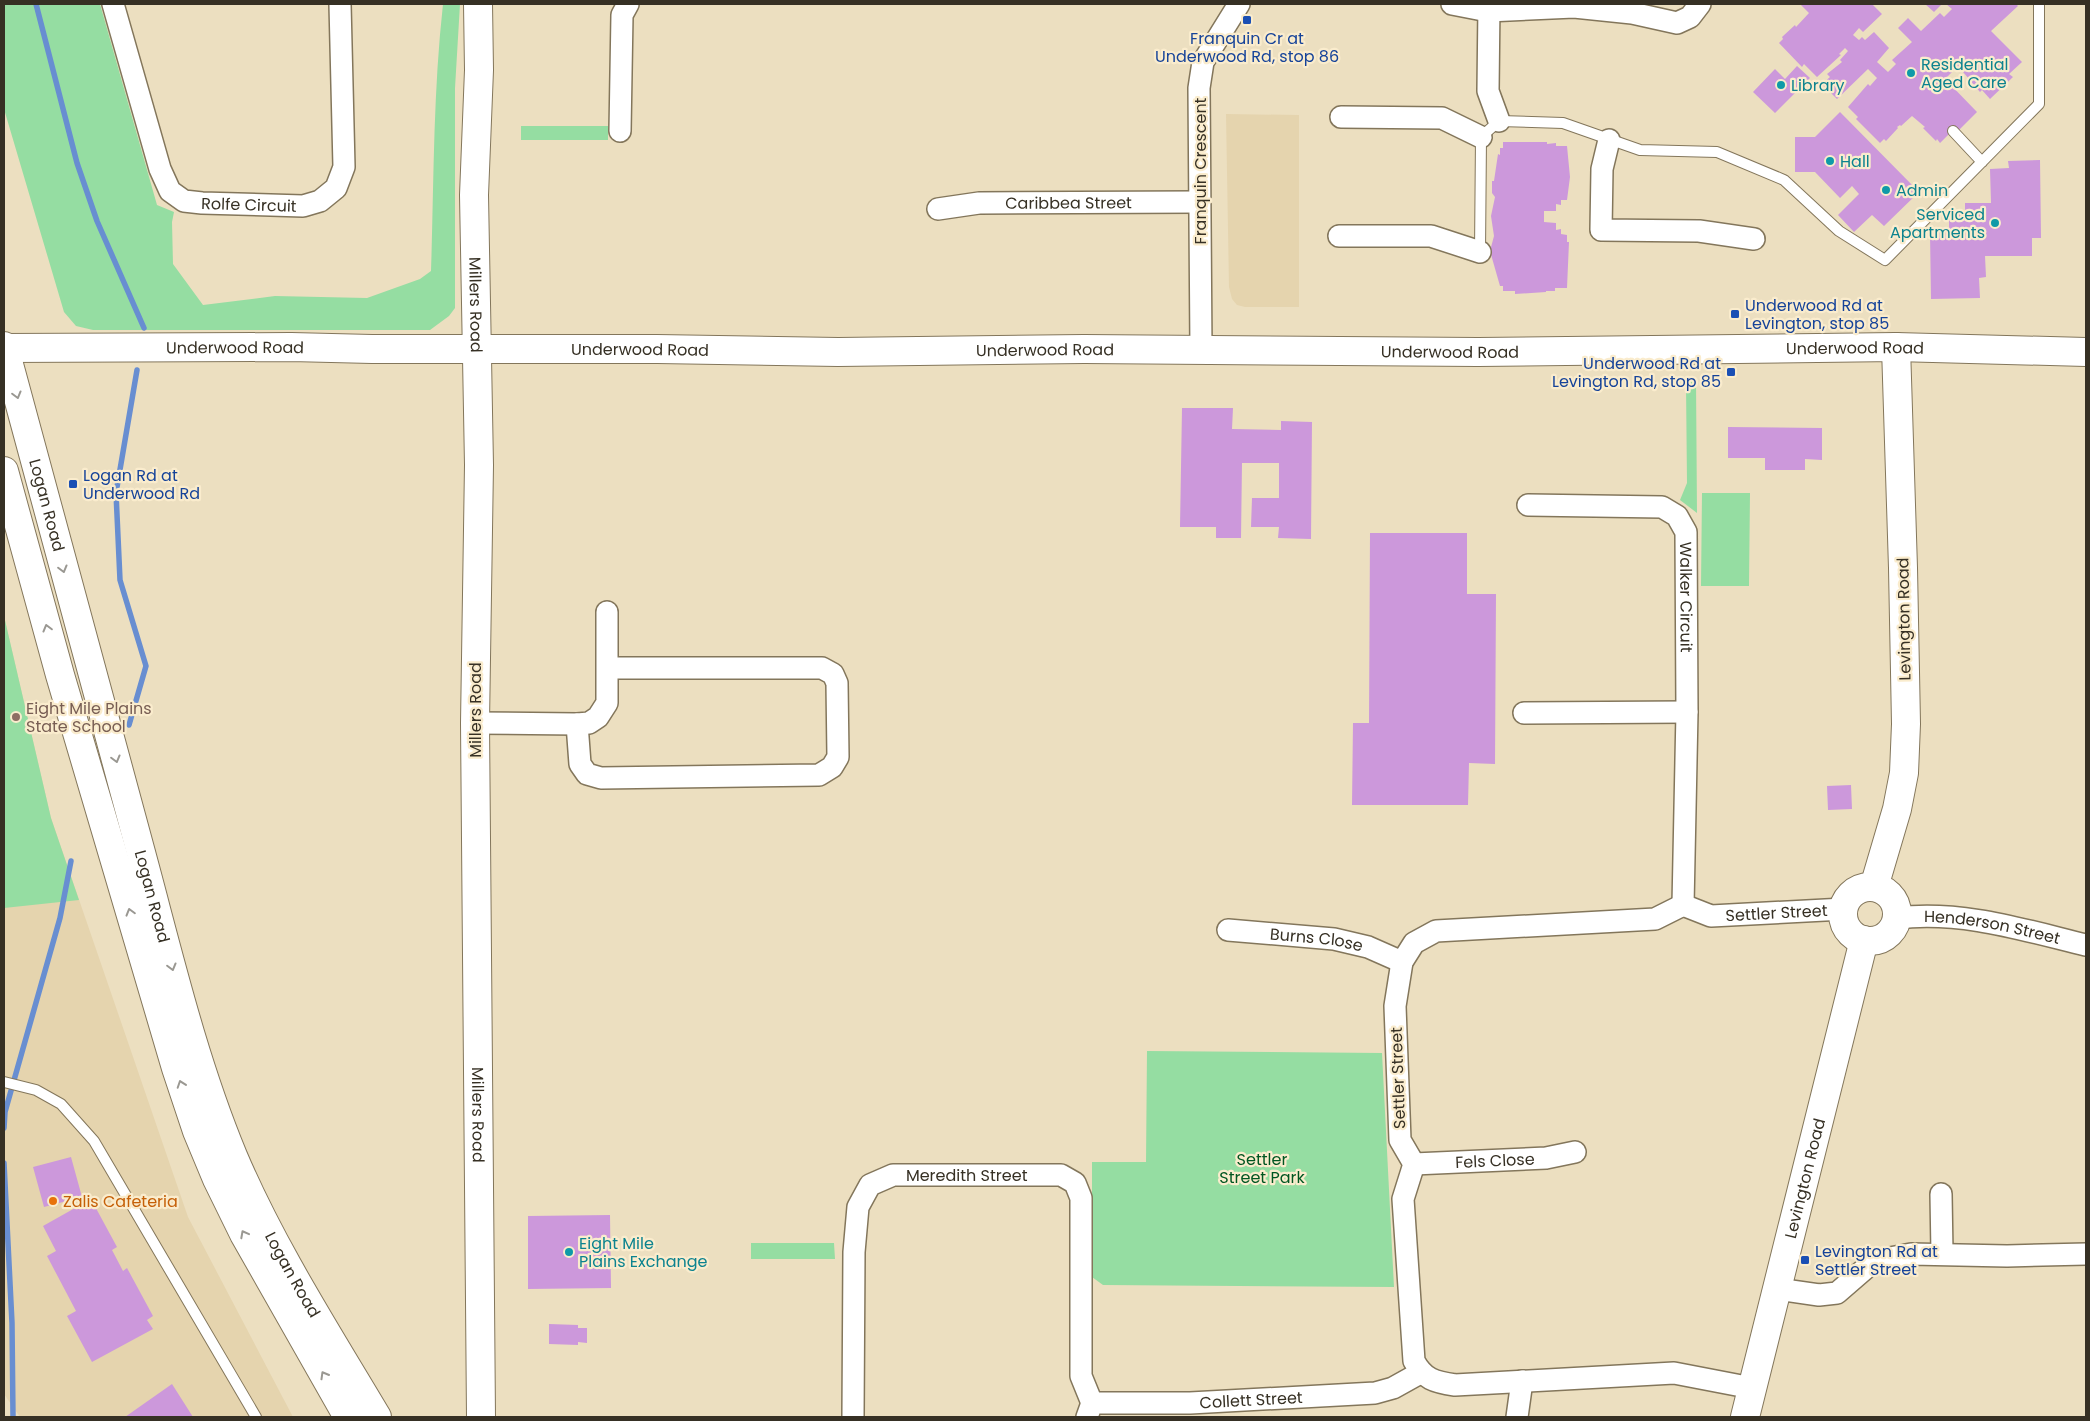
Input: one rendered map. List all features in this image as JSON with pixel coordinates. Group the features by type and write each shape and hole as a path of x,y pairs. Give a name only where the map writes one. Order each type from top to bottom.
{"main road":[{"name":"Millers Road","path":"478,4 479,70 474,195 479,465 475,723 481,1417"},
{"name":"Underwood Road","path":"4,347 657,349 838,352 1201,350 1478,352 1896,347 2086,352"},
{"name":"Logan Road","path":"4,347 177,983 210,1093 234,1156 281,1252 377,1417"},
{"name":"Levington Road","path":"1874,887 1904,773 1906,724 1904,568 1896,347"},
{"name":"Logan Road","path":"4,471 74,721 176,1068 198,1131 217,1179 244,1234 348,1417"},
{"path":"1868,887 1874,887 1881,889 1892,898 1897,911 1897,918 1885,936 1878,939 1864,940 1852,934 1848,928 1843,916 1844,909 1850,896 1855,892 1868,887"},
{"name":"Levington Road","path":"1745,1417 1864,940"}],"street":[{"name":"Rolfe Circuit","path":"113,4 160,170 170,191 184,201 303,206 320,201 336,188 344,167 340,4"},
{"path":"620,131 622,15 628,4"},
{"name":"Franquin Crescent","path":"1201,350 1199,88 1203,62 1239,4"},
{"path":"1452,4 1489,7 1574,7 1632,13 1677,23 1690,17 1700,4"},
{"path":"1489,7 1488,92 1499,121"},
{"path":"1340,117 1442,118 1481,137"},
{"path":"1609,140 1602,169 1601,230 1699,231 1754,239"},
{"name":"Caribbea Street","path":"938,209 979,203 1199,202"},
{"path":"1339,236 1431,236 1480,252"},
{"name":"Walker Circuit","path":"1528,505 1662,507 1677,516 1686,532 1687,712 1683,905"},
{"path":"475,723 577,724 589,723 598,717 607,703 607,612"},
{"path":"577,724 580,764 587,774 601,778 819,774 832,767 838,757 837,684 833,674 822,668 608,668"},
{"path":"1524,713 1687,712"},
{"name":"Settler Street","path":"1414,1164 1400,1140 1395,1006 1402,962 1414,943 1436,932 1655,919 1683,905 1711,916 1844,909"},
{"name":"Henderson Street","path":"1897,918 1920,915 1960,917 1995,923 2086,945"},
{"name":"Burns Close","path":"1228,930 1334,939 1368,947 1402,962"},
{"name":"Fels Close","path":"1414,1164 1546,1158 1575,1152"},
{"path":"1414,1164 1403,1199 1414,1361 1420,1373 1436,1382 1454,1385 1674,1373 1752,1388"},
{"name":"Meredith Street","path":"853,1417 854,1252 858,1207 870,1185 893,1175 1061,1175 1075,1182 1081,1198 1081,1376 1090,1410"},
{"path":"1941,1194 1942,1254"},
{"path":"1776,1289 1820,1294 1838,1293 1874,1261 1911,1254 2007,1256 2086,1254"},
{"name":"Collett Street","path":"1090,1410 1375,1392 1393,1388 1420,1373"},
{"path":"1517,1417 1522,1381"}],"lane":[{"path":"1480,252 1481,137 1499,121 1563,123 1640,150 1717,152 1784,180 1839,231 1885,260 2040,104 2039,4"},
{"path":"1953,131 1982,162"},
{"path":"4,1082 36,1090 61,1104 94,1141 256,1417"}],"shaded area":[{"path":"1226,114 1299,115 1299,307 1245,307 1237,305 1232,299 1229,287"},
{"path":"4,616 51,818 188,1217 293,1417 20,1417 4,1394"}],"green space":[{"path":"4,4 100,4 157,205 174,212 172,222 173,264 203,305 275,296 367,298 420,279 431,271 436,104 443,4 460,4 455,88 455,308 449,316 430,330 93,330 76,326 64,312 4,109"},
{"path":"521,126 608,126 608,140 521,140"},
{"path":"1696,380 1697,513 1680,500 1687,483 1686,384"},
{"path":"1702,493 1750,493 1749,586 1701,586"},
{"name":"Eight Mile Plains State School","path":"4,616 51,818 79,900 4,908"},
{"name":"Settler Street Park","path":"1147,1051 1382,1053 1394,1287 1103,1285 1092,1277 1092,1162 1146,1162"},
{"path":"751,1243 834,1243 835,1259 751,1259"}],"building":[{"name":"Residential Aged Care","path":"1800,4 1872,4 1882,14 1863,32 1859,28 1853,35 1859,40 1862,37 1865,40 1874,32 1889,48 1877,62 1888,72 1896,64 1892,60 1912,42 1898,28 1908,18 1921,31 1940,13 1944,17 1952,9 1946,4 2016,4 2018,6 1991,31 2022,62 2009,74 2013,77 1990,99 1982,90 1980,92 1958,66 1945,79 1977,112 1957,132 1954,129 1940,143 1912,116 1901,126 1897,127 1886,141 1884,139 1880,143 1856,119 1858,117 1848,107 1868,84 1870,86 1877,78 1868,69 1837,99 1822,84 1830,77 1827,74 1842,62 1840,60 1848,51 1845,48 1839,54 1841,55 1817,77 1804,64 1802,67 1779,43 1783,39 1782,37 1795,25 1796,27 1809,13"},
{"name":"Residential Aged Care","path":"1925,4 1942,4 1934,12"},
{"name":"Library","path":"1797,66 1810,78 1775,113 1753,92 1775,69 1785,79"},
{"path":"1840,112 1919,192 1884,226 1872,215 1854,232 1838,215 1859,194 1852,186 1840,198 1815,172 1795,172 1795,137 1815,137"},
{"path":"1503,142 1547,142 1547,144 1556,143 1556,146 1567,146 1570,177 1567,200 1561,200 1561,205 1556,204 1556,211 1544,211 1544,222 1556,223 1556,230 1561,229 1561,234 1567,235 1567,242 1569,242 1567,288 1555,288 1555,291 1515,294 1515,291 1503,291 1503,286 1500,286 1490,251 1494,236 1491,216 1495,197 1492,193 1492,181 1494,181 1498,154 1500,155 1500,148 1503,148"},
{"name":"Serviced Apartments","path":"2040,160 2041,238 2032,238 2032,256 1985,256 1986,277 1979,278 1980,298 1931,299 1930,232 1949,232 1949,214 1965,214 1965,203 1991,203 1990,169 2009,168 2008,161"},
{"path":"1182,408 1233,408 1232,429 1281,430 1281,421 1312,422 1311,539 1278,538 1279,527 1251,527 1252,498 1279,498 1279,463 1242,463 1241,538 1216,538 1216,527 1180,527"},
{"path":"1728,427 1822,428 1822,460 1805,459 1805,470 1765,470 1765,458 1728,458"},
{"path":"1370,533 1467,533 1467,594 1496,594 1495,764 1469,763 1468,805 1352,805 1353,723 1369,723"},
{"path":"1851,785 1852,809 1828,810 1827,786"},
{"path":"71,1157 82,1197 44,1207 33,1167"},
{"path":"91,1199 117,1247 112,1250 123,1271 127,1268 153,1316 147,1320 153,1329 92,1362 67,1316 76,1311 47,1256 56,1251 43,1226"},
{"name":"Eight Mile Plains Exchange","path":"610,1215 611,1288 528,1289 528,1216"},
{"path":"549,1324 578,1325 578,1328 587,1328 587,1343 578,1342 578,1345 549,1344"},
{"path":"172,1384 193,1417 125,1417"}],"waterway":[{"path":"36,4 77,163 97,221 144,328"},
{"path":"129,725 146,666 120,580 116,493 137,370"},
{"path":"4,1128 5,1112 60,918 71,861"},
{"path":"4,1163 12,1323 13,1417"}],"place":[{"name":"Franquin Cr at Underwood Rd, stop 86","path":"1247,20"},
{"name":"Residential Aged Care","path":"1911,73"},
{"name":"Library","path":"1781,85"},
{"name":"Hall","path":"1830,161"},
{"name":"Admin","path":"1886,190"},
{"name":"Serviced Apartments","path":"1995,223"},
{"name":"Underwood Rd at Levington, stop 85","path":"1735,314"},
{"name":"Underwood Rd at Levington Rd, stop 85","path":"1731,372"},
{"name":"Logan Rd at Underwood Rd","path":"73,484"},
{"name":"Eight Mile Plains State School","path":"16,717"},
{"name":"Zalis Cafeteria","path":"53,1201"},
{"name":"Eight Mile Plains Exchange","path":"569,1252"},
{"name":"Levington Rd at Settler Street","path":"1805,1260"}]}
